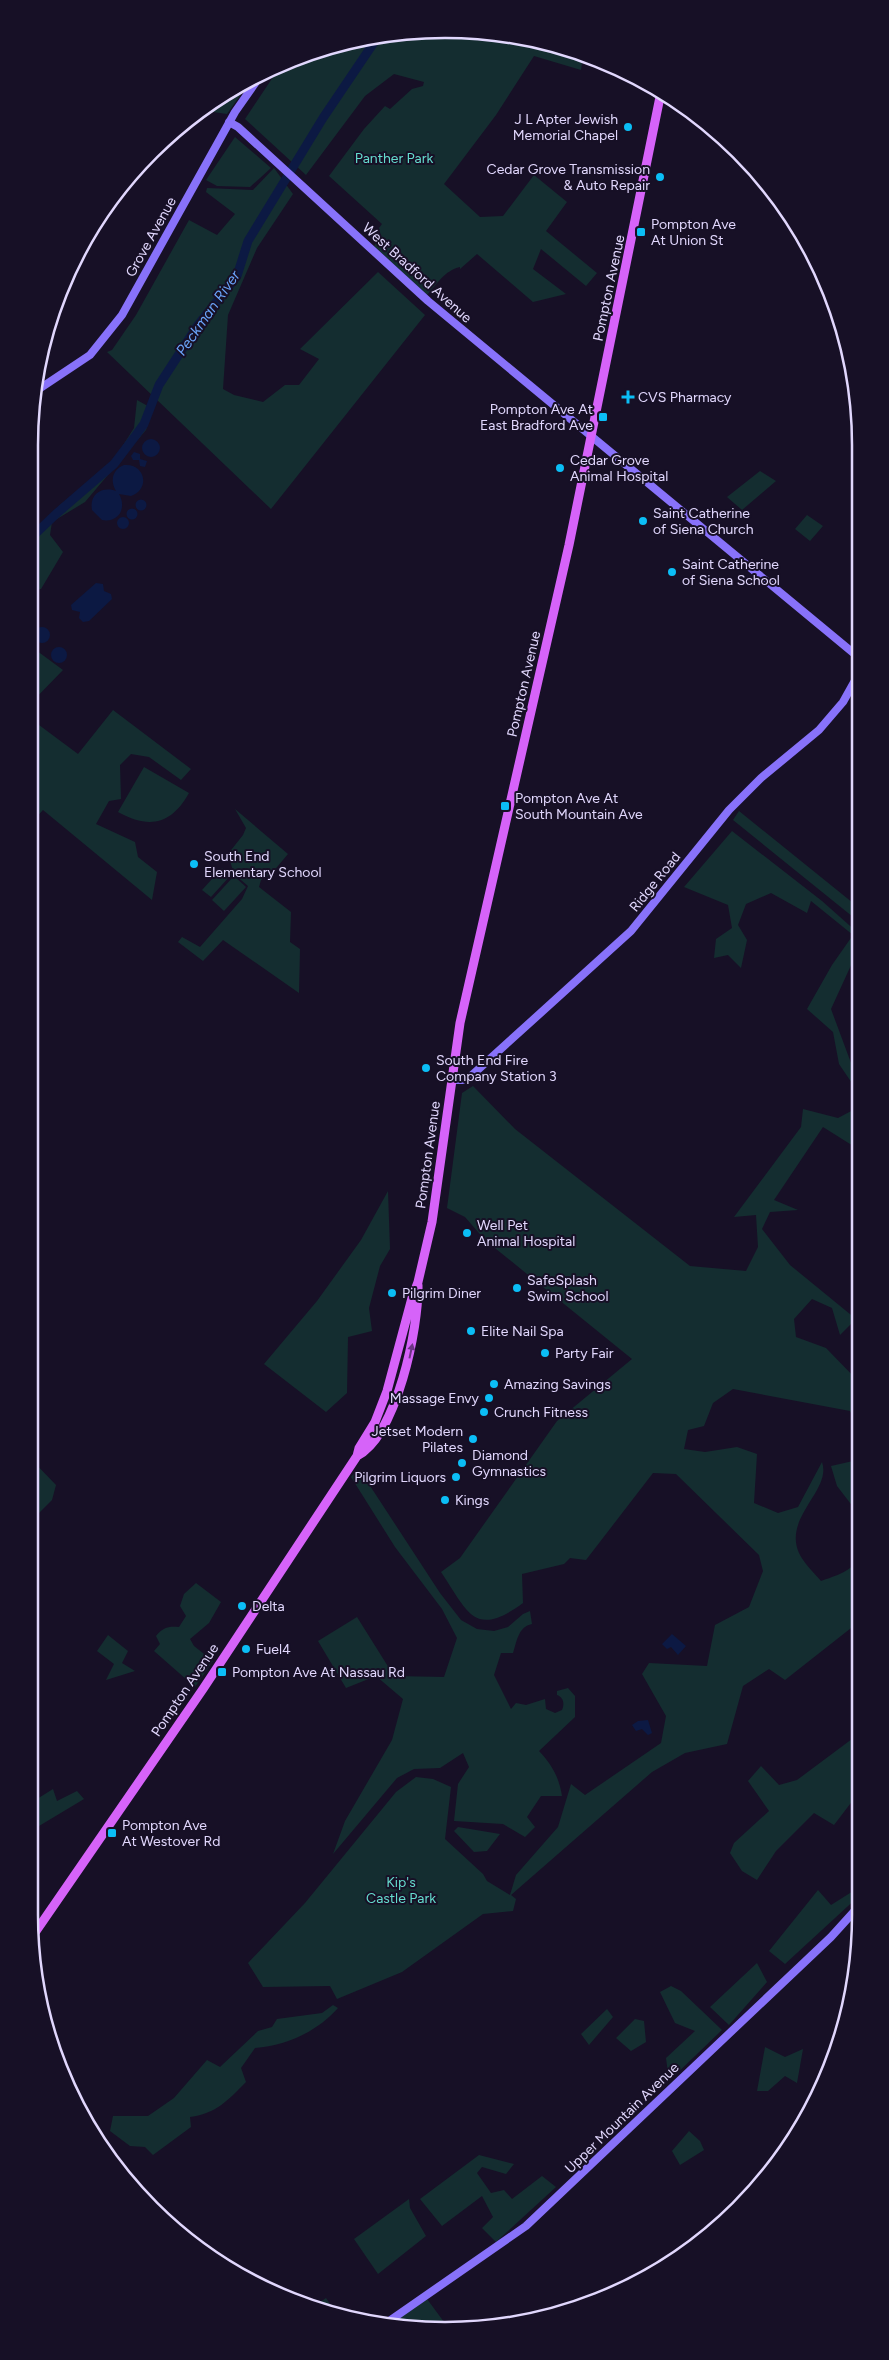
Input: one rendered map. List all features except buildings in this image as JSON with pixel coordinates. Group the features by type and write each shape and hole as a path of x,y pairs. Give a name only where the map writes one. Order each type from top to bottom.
{"main road":[{"name":"Pompton Avenue","path":"38,1928 208,1682 357,1456 359,1448 381,1408 401,1345 435,1209 460,1023 592,438 660,99"}],"street":[{"name":"Grove Avenue","path":"42,387 90,355 118,321 229,122 255,84"},
{"name":"West Bradford Avenue","path":"229,122 238,127 428,301 852,652"},
{"name":"Ridge Road","path":"452,1080 462,1080 470,1076 631,931 729,810 761,778 819,730 842,702 852,685"},
{"name":"Upper Mountain Avenue","path":"392,2319 526,2226 831,1937 852,1914"}],"green space":[{"name":"Panther Park","path":"418,38 471,38 498,41 550,51 582,62 581,70 534,56 496,115 444,184 480,217 503,216 534,175 567,202 546,231 597,273 586,286 541,249 533,269 566,294 533,302 477,254 460,269 460,267 445,274 427,295 374,246 381,236 379,228 382,224 329,176 364,129 385,106 390,109 412,89 423,86 424,82 394,74 365,96 306,175 245,119 273,77 289,68 339,51 365,45"},
{"path":"243,91 227,114 209,113"},
{"path":"235,137 271,168 250,187 217,186 206,180"},
{"path":"274,168 293,194 257,248 228,315 223,389 234,395 263,402 285,385 299,385 319,359 300,349 378,272 425,315 271,509 107,352 112,350 136,315 189,220 217,235 235,214 206,192 207,188 253,190"},
{"path":"137,400 153,409 146,430 85,502 52,522 50,535 63,552 41,589 38,590 38,526 60,505 113,461 134,428"},
{"path":"760,471 776,481 742,510 727,497"},
{"path":"807,515 823,526 810,541 795,529"},
{"path":"38,652 63,670 38,696"},
{"path":"113,710 191,769 181,780 149,757 131,754 120,765 121,799 109,801 96,824 135,842 138,857 157,872 152,900 43,810 38,815 38,724 78,754"},
{"path":"144,767 189,793 175,812 167,818 149,822 140,821 118,812"},
{"path":"235,809 288,854 272,873 261,880 259,887 291,912 290,942 300,949 299,993 223,940 203,961 178,942 182,937 200,947 242,899 248,886 234,874 228,854 243,835 246,828"},
{"path":"739,811 852,902 852,916 733,820"},
{"path":"732,831 822,901 852,928 852,934 811,901 807,913 771,893 746,904 738,925 747,940 741,968 728,955 714,958 716,939 732,928 728,905 684,887"},
{"path":"222,868 230,876 211,897 202,890"},
{"path":"234,876 246,887 224,911 212,900"},
{"path":"852,936 852,963 831,1009 852,1066 852,1083 839,1064 833,1032 807,1009 832,965"},
{"name":"Kip's Castle Park","path":"473,1086 515,1129 690,1266 746,1271 758,1247 756,1215 734,1217 801,1127 803,1109 838,1118 852,1111 852,1145 823,1127 774,1200 798,1210 770,1212 762,1229 790,1265 852,1316 852,1323 840,1335 832,1308 812,1299 794,1319 796,1337 826,1348 852,1375 852,1415 850,1411 733,1389 713,1403 704,1426 688,1430 684,1449 705,1452 737,1447 757,1454 754,1503 778,1513 798,1507 822,1462 823,1472 820,1483 802,1516 797,1528 796,1540 799,1553 821,1581 838,1575 852,1566 852,1627 785,1680 769,1669 743,1686 727,1744 685,1753 652,1772 511,1895 516,1899 513,1911 483,1914 402,1972 337,1999 330,1986 263,1987 248,1963 305,1903 396,1792 416,1777 433,1779 451,1787 445,1839 483,1874 487,1881 510,1895 516,1875 558,1827 571,1784 585,1795 661,1743 666,1716 642,1674 649,1663 707,1666 715,1625 749,1607 763,1571 759,1555 676,1474 653,1473 586,1560 570,1558 564,1564 522,1574 523,1603 507,1614 483,1620 474,1616 458,1599 441,1572 460,1558 557,1421 632,1359 485,1240 465,1217 447,1208 462,1093"},
{"path":"388,1191 390,1249 380,1266 369,1308 372,1331 348,1337 347,1393 326,1412 264,1364 317,1301 361,1240"},
{"path":"852,1461 852,1506 837,1486 831,1466"},
{"path":"38,1466 56,1485 52,1500 38,1514"},
{"path":"356,1471 361,1472 440,1593 461,1620 477,1629 494,1631 508,1627 523,1614 530,1611 532,1624 521,1631 513,1653 501,1653 494,1675 511,1709 516,1703 526,1705 545,1699 546,1709 555,1713 562,1710 563,1705 562,1699 557,1695 557,1691 568,1688 575,1696 575,1717 539,1751 548,1761 554,1772 562,1796 541,1796 527,1817 535,1827 525,1837 503,1824 454,1821 458,1784 469,1767 463,1753 440,1768 414,1769 397,1778 333,1854 345,1821 392,1740 403,1699 376,1676 346,1688 318,1641 357,1617 394,1676 444,1677 457,1638 442,1609 395,1547 351,1477"},
{"path":"196,1583 221,1602 209,1623 190,1639 194,1646 213,1661 195,1687 154,1651 160,1644 156,1636 166,1628 179,1627 186,1616 180,1606 184,1594"},
{"path":"108,1635 128,1651 122,1663 135,1671 106,1680 114,1664 97,1651"},
{"path":"852,1739 852,1801 834,1825 814,1813 776,1851 757,1880 742,1871 730,1853 734,1843 769,1811 748,1781 761,1766 779,1785 797,1780"},
{"path":"53,1789 57,1801 77,1791 84,1799 38,1827 38,1798"},
{"path":"458,1827 500,1834 487,1851 474,1852 454,1831"},
{"path":"818,1890 831,1905 852,1892 852,1902 785,1964 769,1951"},
{"path":"757,1963 767,1982 729,2025 710,2007"},
{"path":"671,1986 681,1991 722,2030 669,2081 666,2058 695,2031 675,2023 660,1992"},
{"path":"333,2005 338,2008 321,2024 301,2036 267,2047 255,2048 241,2068 246,2082 215,2109 190,2117 191,2127 153,2155 145,2147 130,2146 110,2131 113,2116 148,2116 174,2098 207,2060 220,2067 258,2031 272,2027 277,2019 322,2013"},
{"path":"607,2009 613,2017 589,2045 581,2034"},
{"path":"635,2019 644,2021 646,2042 631,2051 616,2038"},
{"path":"765,2047 785,2057 803,2049 797,2083 785,2076 768,2091 757,2091"},
{"path":"689,2131 700,2141 704,2150 680,2165 672,2151"},
{"path":"479,2155 514,2164 506,2174 482,2167 477,2173 491,2193 504,2190 512,2199 542,2176 556,2187 496,2242 482,2228 493,2217 482,2196 442,2226 420,2199"},
{"path":"409,2199 410,2208 426,2236 378,2274 354,2239"},
{"path":"326,2298 332,2307 319,2303"},
{"path":"427,2299 444,2322 418,2322 397,2320"}],"water":[{"path":"151,439 157,442 160,448 157,454 151,457 145,454 142,448 145,442"},
{"path":"134,452 140,454 140,459 147,461 145,467 140,466 139,460 133,460 131,456"},
{"path":"124,465 131,465 141,472 143,483 141,488 131,496 119,494 122,504 120,513 113,519 102,520 92,510 93,500 101,491 116,491 113,476"},
{"path":"141,499 147,505 141,511 135,505"},
{"path":"132,508 138,514 132,520 126,514"},
{"path":"121,517 125,517 129,523 125,529 121,529 117,525 117,521"},
{"path":"96,583 103,584 104,591 111,594 112,599 89,621 83,622 79,618 80,612 72,610 71,605"},
{"path":"45,627 50,632 48,641 45,643 38,642 38,628"},
{"path":"56,647 62,647 67,652 65,661 56,663 51,658 51,652"},
{"path":"672,1634 686,1646 678,1655 671,1647 667,1649 662,1644"},
{"path":"648,1720 652,1733 648,1735 642,1729 636,1731 632,1725 638,1721"}],"waterway":[{"name":"Peckman River","path":"38,531 114,464 144,424 159,385 198,325 237,276 248,241 323,118 373,44"}],"place":[{"name":"J L Apter Jewish Memorial Chapel","path":"628,127"},
{"name":"Cedar Grove Transmission & Auto Repair","path":"660,177"},
{"name":"Pompton Ave At Union St","path":"641,232"},
{"name":"CVS Pharmacy","path":"628,397"},
{"name":"Pompton Ave At East Bradford Ave","path":"603,417"},
{"name":"Cedar Grove Animal Hospital","path":"560,468"},
{"name":"Saint Catherine of Siena Church","path":"643,521"},
{"name":"Saint Catherine of Siena School","path":"672,572"},
{"name":"Pompton Ave At South Mountain Ave","path":"505,806"},
{"name":"South End Elementary School","path":"194,864"},
{"name":"South End Fire Company Station 3","path":"426,1068"},
{"name":"Well Pet Animal Hospital","path":"467,1233"},
{"name":"SafeSplash Swim School","path":"517,1288"},
{"name":"Pilgrim Diner","path":"392,1293"},
{"name":"Elite Nail Spa","path":"471,1331"},
{"name":"Party Fair","path":"545,1353"},
{"name":"Amazing Savings","path":"494,1384"},
{"name":"Massage Envy","path":"489,1398"},
{"name":"Crunch Fitness","path":"484,1412"},
{"name":"Jetset Modern Pilates","path":"473,1439"},
{"name":"Diamond Gymnastics","path":"462,1463"},
{"name":"Pilgrim Liquors","path":"456,1477"},
{"name":"Kings","path":"445,1500"},
{"name":"Delta","path":"242,1606"},
{"name":"Fuel4","path":"246,1649"},
{"name":"Pompton Ave At Nassau Rd","path":"222,1672"},
{"name":"Pompton Ave At Westover Rd","path":"112,1833"}]}
